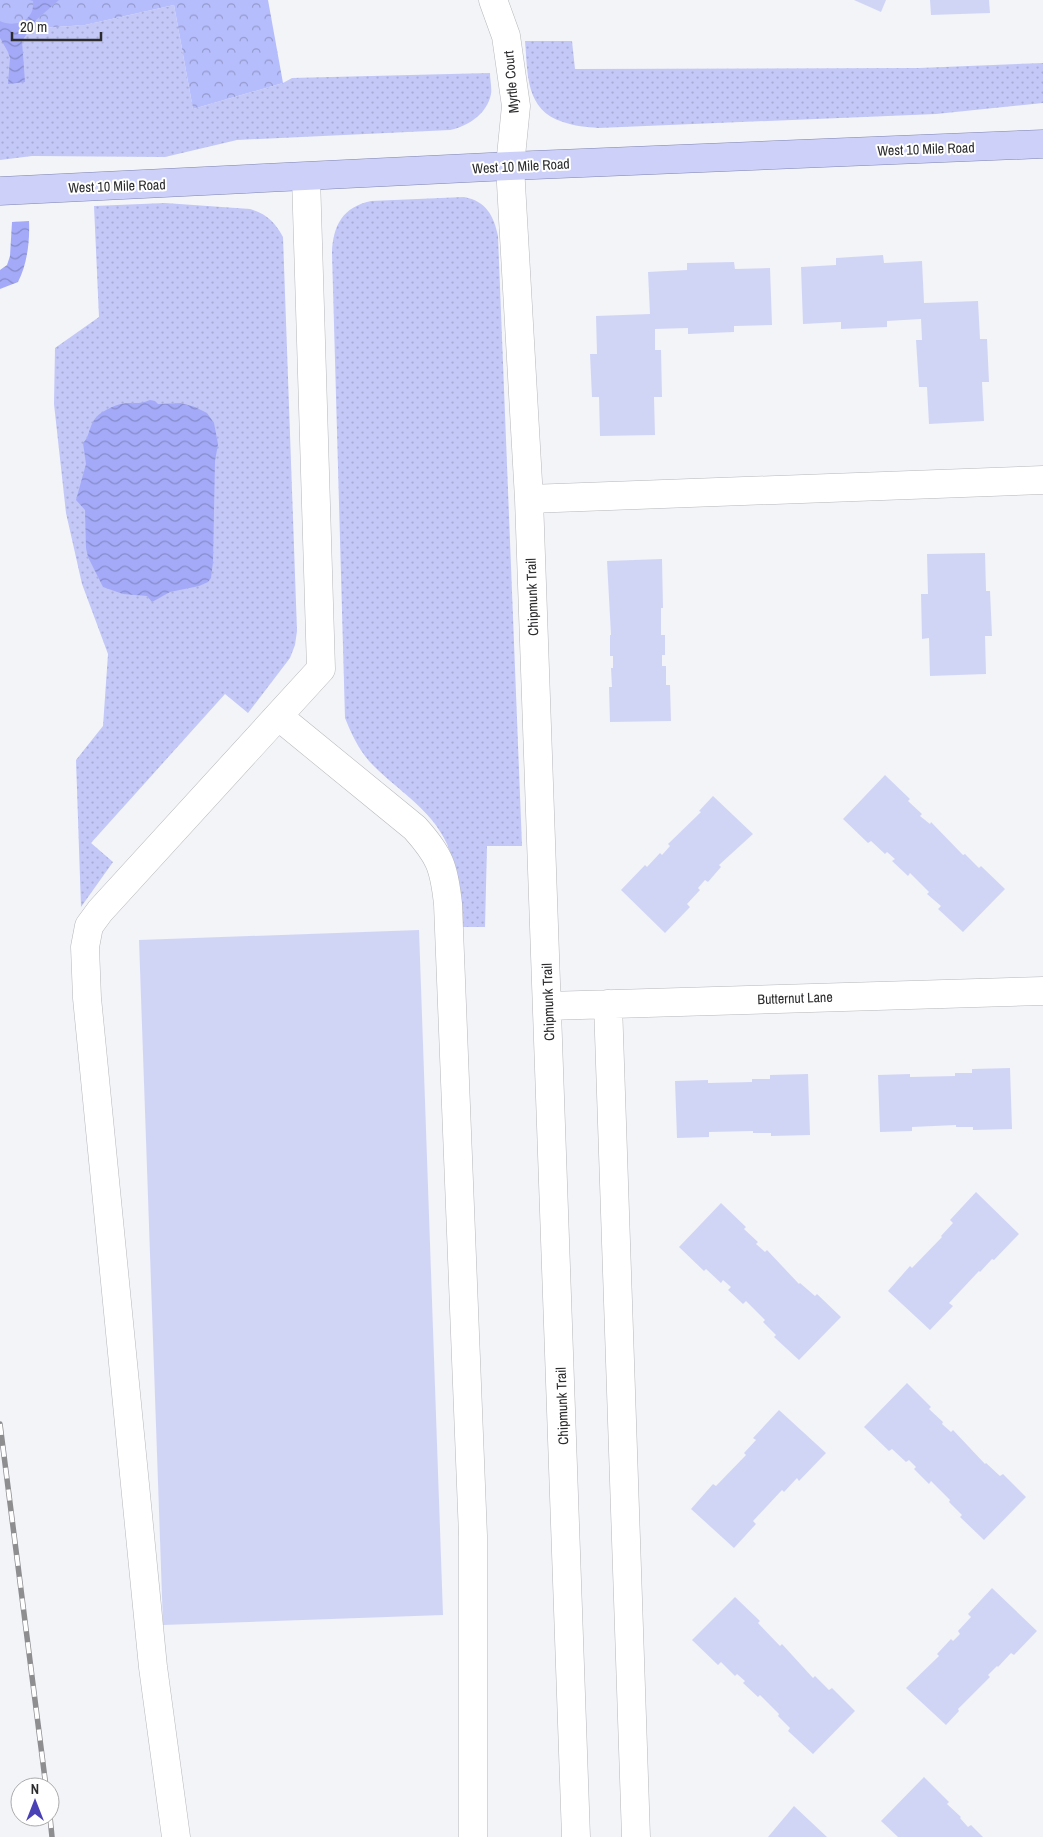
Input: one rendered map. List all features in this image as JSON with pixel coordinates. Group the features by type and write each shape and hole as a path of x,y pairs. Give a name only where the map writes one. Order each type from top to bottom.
{"main road":[{"name":"West 10 Mile Road","path":"0,191 510,166 1043,144"}],"street":[{"name":"Myrtle Court","path":"493,0 506,36 516,106 510,166"},
{"path":"1043,144 1043,159"},
{"name":"Chipmunk Trail","path":"510,166 529,499 576,1837"},
{"path":"176,1837 153,1667 88,1007 85,947 89,926 100,911 321,668 306,177"},
{"path":"529,499 1043,480"},
{"path":"278,716 415,828 433,848 444,875 448,904 473,1536 473,1837"},
{"name":"Butternut Lane","path":"548,1006 1043,990"},
{"path":"608,1004 636,1837"}],"shaded area":[{"path":"174,5 193,109 283,83 292,78 490,73 491,94 489,101 476,118 463,126 450,130 237,140 165,157 32,156 0,160 0,31 85,25"},
{"path":"525,41 572,41 575,69 919,68 1043,63 1043,103 936,114 585,127 563,122 541,109 535,100 528,78"},
{"path":"464,197 478,202 488,210 498,236 522,846 487,846 485,927 462,927 453,863 447,844 440,831 422,809 369,761 361,751 345,718 332,253 335,234 341,219 347,213 361,204 371,201"},
{"path":"165,203 250,209 270,219 283,237 297,631 295,645 290,658 248,713 225,694 91,843 113,862 81,907 76,760 103,726 108,654 82,584 66,513 54,404 55,348 99,317 94,206"}],"green space":[{"path":"0,0 268,0 283,83 193,109 174,5 85,25 0,31"}],"water":[{"path":"30,0 59,0 36,20 22,41 25,82 8,84 10,58 0,38 0,21 12,24 23,21 31,14 33,8 33,1"},
{"path":"29,221 29,237 24,268 18,282 0,289 0,270 7,265 10,256 12,222"},
{"path":"150,400 158,404 181,403 207,413 214,423 218,444 215,461 211,578 208,582 199,586 170,592 152,602 147,596 123,594 103,587 88,557 85,510 76,500 86,464 83,443 94,420 101,413 116,405 141,403"}],"building":[{"path":"854,0 886,0 881,12"},
{"path":"930,0 989,0 990,13 931,15"},
{"path":"883,255 884,263 922,261 924,303 978,301 980,339 987,339 989,382 982,382 984,421 929,424 927,387 919,387 916,340 922,340 921,319 887,321 887,327 841,329 841,322 803,324 801,267 836,265 836,258"},
{"path":"734,262 735,269 770,268 772,325 734,326 734,332 688,334 688,328 655,329 655,350 661,350 662,397 654,397 655,435 600,436 599,397 592,397 590,354 597,354 596,316 650,314 648,272 687,270 687,263"},
{"path":"985,553 986,591 990,591 992,636 985,636 986,674 930,676 929,638 922,639 921,594 928,594 927,554"},
{"path":"662,559 663,608 661,608 661,635 665,635 665,655 662,655 662,666 666,666 666,685 670,685 671,721 610,722 609,687 612,687 611,668 613,668 613,656 610,656 611,635 607,561"},
{"path":"885,775 910,799 908,801 922,814 920,816 930,824 931,822 963,855 965,854 979,868 981,866 1005,889 963,932 938,909 941,906 927,894 929,892 910,873 908,876 892,861 895,859 887,852 885,854 871,841 868,843 843,819"},
{"path":"713,796 753,834 719,865 721,867 708,882 705,880 698,888 700,890 687,904 690,907 665,933 621,890 645,865 647,867 660,853 662,855 670,846 668,844 701,812 699,811"},
{"path":"419,930 443,1615 163,1625 139,940"},
{"path":"1010,1068 1012,1129 973,1130 973,1127 956,1127 956,1125 912,1127 912,1131 880,1132 878,1075 910,1074 910,1077 955,1076 955,1073 972,1073 972,1069"},
{"path":"808,1074 810,1135 771,1136 771,1133 753,1133 753,1131 709,1132 709,1137 677,1138 675,1081 708,1080 708,1083 752,1082 752,1079 770,1079 770,1075"},
{"path":"976,1192 1019,1234 994,1260 992,1259 979,1271 949,1303 953,1306 930,1330 888,1291 910,1266 912,1268 942,1237 953,1223 950,1220"},
{"path":"721,1203 746,1227 744,1229 758,1242 756,1244 765,1252 767,1250 799,1284 815,1296 817,1294 841,1317 799,1360 774,1337 776,1335 763,1322 765,1320 746,1301 743,1304 728,1290 731,1287 723,1280 721,1283 706,1269 704,1271 679,1247"},
{"path":"907,1383 931,1407 929,1409 943,1422 942,1424 951,1432 953,1430 985,1464 1000,1476 1003,1474 1026,1497 984,1540 960,1517 962,1515 949,1502 950,1500 931,1481 929,1484 914,1469 916,1467 909,1460 906,1462 892,1449 889,1451 864,1427"},
{"path":"779,1410 826,1453 799,1481 797,1478 784,1492 782,1490 753,1521 756,1524 734,1548 691,1509 713,1484 716,1486 746,1455 744,1453 756,1440 753,1438"},
{"path":"992,1588 1037,1631 1014,1655 1011,1653 988,1675 990,1677 958,1709 959,1711 946,1725 906,1688 939,1656 937,1654 951,1639 953,1641 960,1634 958,1631 971,1617 968,1614"},
{"path":"735,1597 760,1621 758,1623 780,1646 782,1644 813,1678 815,1676 829,1690 832,1688 855,1711 813,1754 788,1731 790,1728 760,1695 758,1697 743,1683 745,1681 737,1674 735,1676 721,1662 718,1665 692,1640"},
{"path":"924,1777 949,1802 947,1804 961,1817 968,1827 971,1825 983,1837 898,1837 881,1821"},
{"path":"794,1806 827,1837 768,1837"}],"railway":[{"path":"0,1424 45,1777"},
{"path":"51,1827 52,1837"}]}
